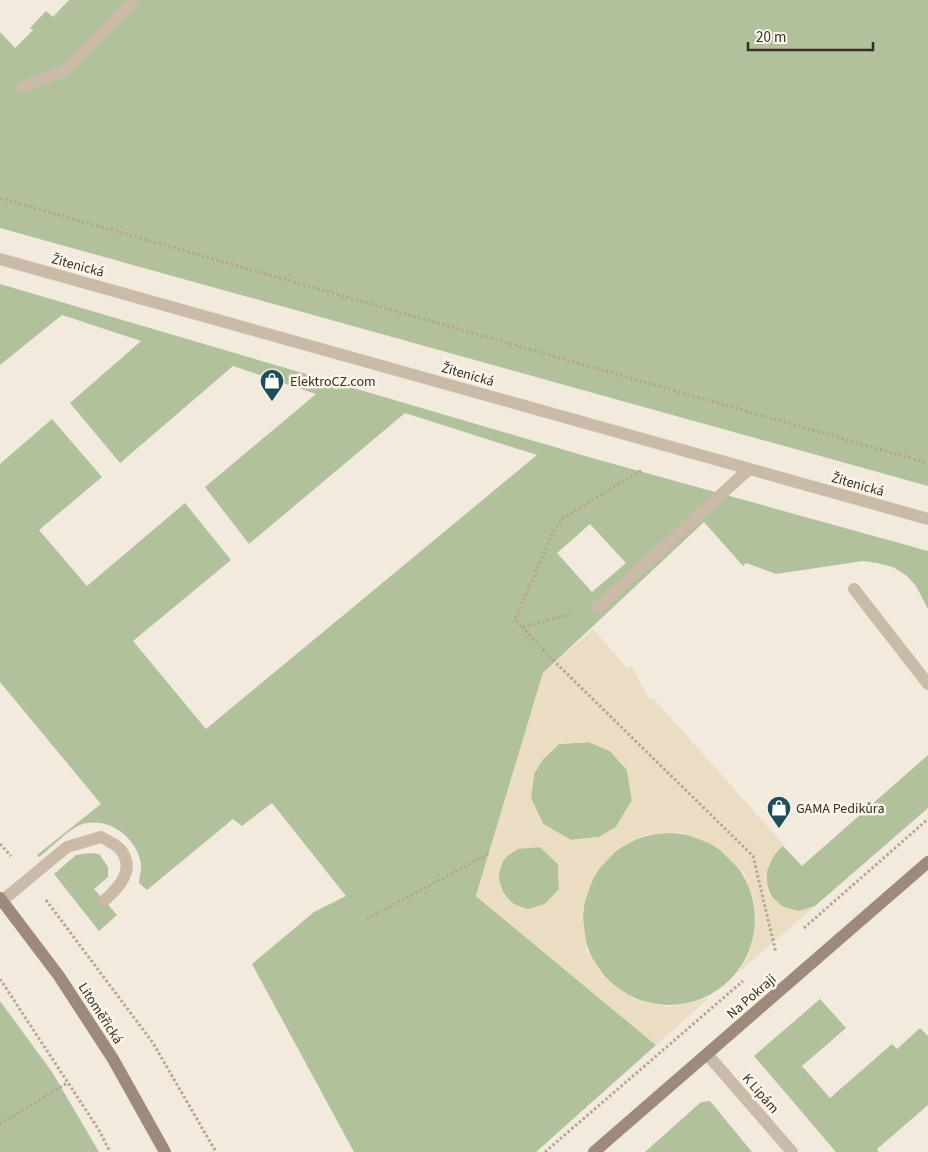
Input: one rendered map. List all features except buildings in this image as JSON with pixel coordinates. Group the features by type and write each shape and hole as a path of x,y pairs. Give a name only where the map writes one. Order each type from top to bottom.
{"street":[{"path":"22,87 66,70 134,0"},
{"name":"Žitenická","path":"0,259 928,519"},
{"path":"597,608 749,469"},
{"path":"854,589 928,684"},
{"path":"1,899 30,879 67,847 101,836 121,850 127,866 123,884 104,901"},
{"name":"Na Pokraji","path":"594,1152 928,862"},
{"name":"Litoměřická","path":"1,899 59,976 114,1060 165,1152"},
{"name":"K Lipám","path":"707,1054 792,1152"}],"path":[{"path":"0,198 928,463"},
{"path":"648,466 563,518 555,528 515,619 555,662 754,856 776,953"},
{"path":"522,627 597,608"},
{"path":"797,934 928,819"},
{"path":"0,844 30,879 153,1044 216,1152"},
{"path":"367,919 490,853"},
{"path":"769,959 783,947"},
{"path":"545,1152 748,977"},
{"path":"0,979 67,1084 99,1130 110,1152"},
{"path":"0,1124 67,1084"}],"green space":[{"path":"69,0 928,0 928,486 0,228 0,32 15,48 33,30 30,28 46,11 53,17"},
{"path":"0,284 592,458 928,551 928,609 916,586 907,576 893,567 877,563 863,561 776,574 746,563 743,566 704,522 543,673 476,896 656,1045 536,1152 354,1152 252,964 314,912 346,896 272,803 242,826 233,819 147,890 139,883 141,864 134,845 127,837 110,826 100,823 80,825 39,857 37,855 101,804 0,682 0,464 52,419 102,477 39,530 87,586 185,503 231,560 133,641 206,729 537,455 405,413 249,544 205,487 316,394 233,366 120,463 70,403 141,341 62,315 0,365","holes":["590,524 626,563 592,592 557,553"]},
{"path":"589,742 610,751 627,770 632,800 616,827 599,837 571,840 543,824 531,798 534,774 543,759 559,744"},
{"path":"928,755 928,808 815,906 801,911 788,910 778,904 771,895 767,883 767,870 772,858 783,846 802,866"},
{"path":"677,833 694,836 710,843 724,852 736,864 752,894 755,919 754,936 749,952 736,974 724,986 694,1002 661,1005 644,1002 628,995 614,986 602,974 586,944 583,911 586,894 593,878 602,864 614,852 644,836"},
{"path":"540,847 558,864 559,889 546,903 534,909 522,908 512,902 504,893 499,881 500,869 505,858 517,849"},
{"path":"99,854 108,867 108,877 94,889 117,915 99,931 54,874 76,855"},
{"path":"820,999 846,1028 802,1066 830,1098 892,1044 897,1049 920,1028 928,1036 928,1105 877,1149 879,1152 836,1152 754,1056"},
{"path":"0,1001 52,1072 99,1152 0,1152"},
{"path":"710,1101 752,1152 645,1152 701,1102"}],"shaded area":[{"path":"593,629 627,668 631,665 649,699 653,698 784,845 775,852 767,871 767,888 770,895 782,906 790,909 799,911 815,906 738,973 747,958 754,936 756,914 750,888 744,874 716,846 681,832 644,835 618,849 595,873 582,910 587,950 607,980 634,999 670,1007 709,998 656,1045 476,896 543,673","holes":["589,742 610,751 627,770 632,800 616,827 599,837 571,840 543,824 531,798 534,774 543,759 559,744","540,847 558,864 559,889 545,904 528,909 513,904 504,895 498,877 504,858 518,849"]}],"place":[{"name":"ElektroCZ.com","path":"272,402"},
{"name":"GAMA Pedikůra","path":"779,829"}]}
